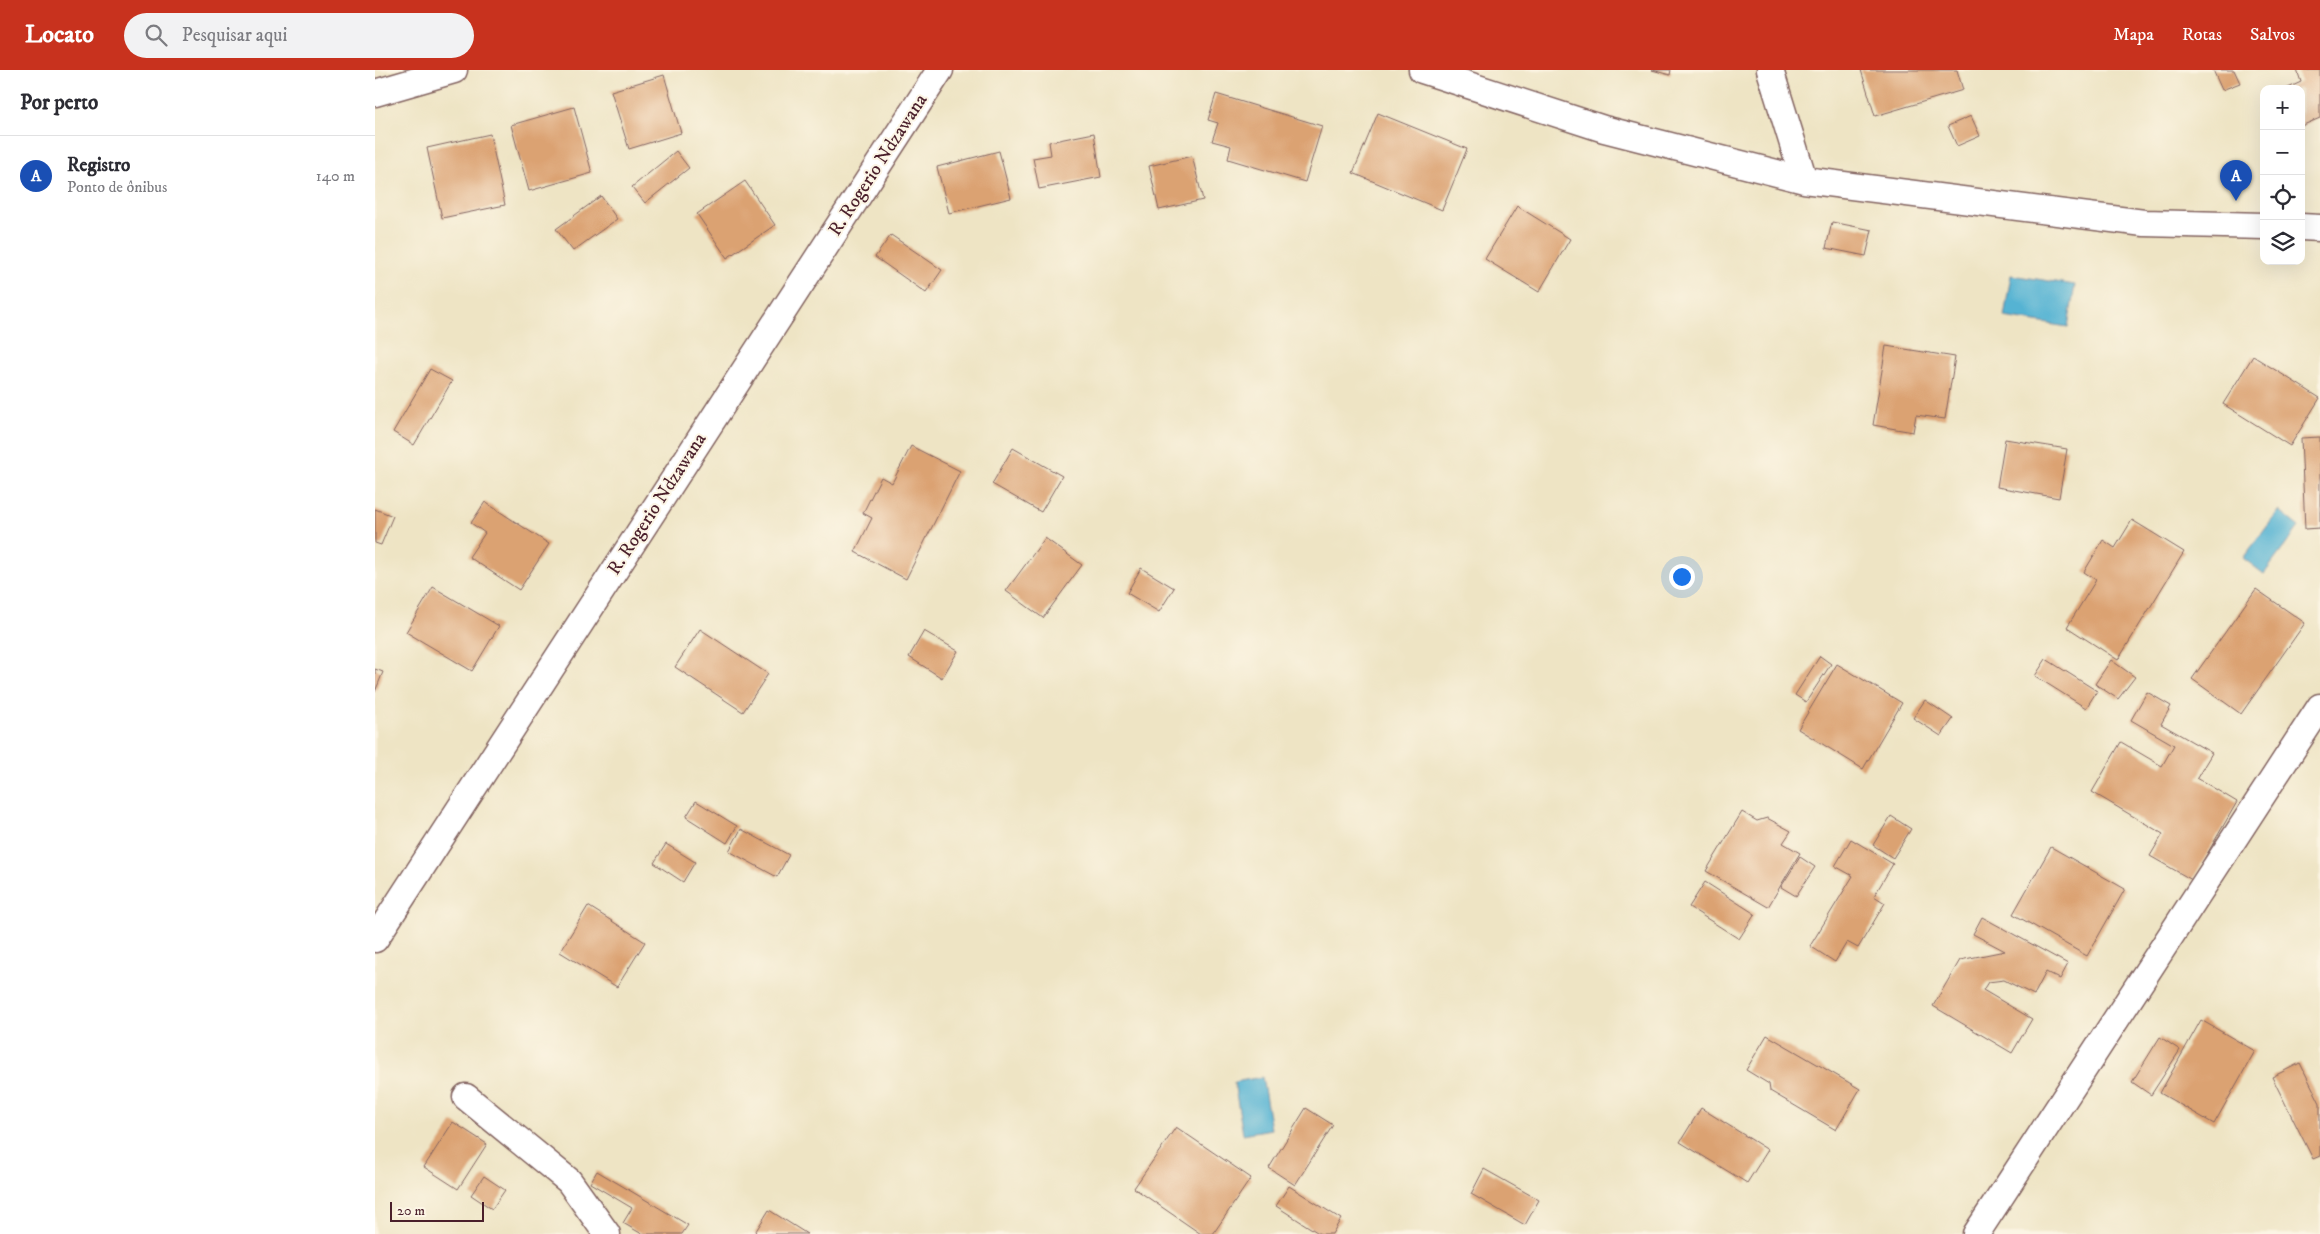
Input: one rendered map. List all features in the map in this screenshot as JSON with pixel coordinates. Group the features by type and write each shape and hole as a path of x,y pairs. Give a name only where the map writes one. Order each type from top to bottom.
{"street":[{"path":"375,93 454,70"},
{"name":"R. Rogerio Ndzawana","path":"375,939 940,70"},
{"path":"1422,70 1604,129 1804,180 2143,223 2260,226"},
{"path":"1769,70 1804,180"},
{"path":"2305,227 2320,228"},
{"path":"1977,1234 2320,707"},
{"path":"466,1097 569,1181 607,1234"}],"water":[{"path":"2011,275 2075,285 2068,327 2004,317"},
{"path":"2279,511 2299,527 2264,574 2243,558"},
{"path":"1262,1077 1271,1129 1243,1134 1234,1082"}],"building":[{"path":"1652,70 1671,70 1670,75"},
{"path":"1861,70 1957,70 1963,90 1875,116"},
{"path":"2213,70 2234,70 2240,83 2222,90"},
{"path":"2297,70 2320,70 2320,118 2305,124 2305,85 2295,85 2301,82"},
{"path":"664,75 681,133 629,149 611,91"},
{"path":"1216,94 1322,126 1305,182 1228,159 1231,146 1212,141 1218,123 1208,120"},
{"path":"574,107 592,173 529,191 511,125"},
{"path":"1378,113 1467,149 1442,210 1353,173"},
{"path":"1971,116 1980,136 1957,146 1948,126"},
{"path":"1094,133 1101,177 1039,189 1033,158 1051,155 1049,142"},
{"path":"490,134 505,205 442,218 427,148"},
{"path":"676,151 689,168 645,203 632,187"},
{"path":"999,151 1011,198 949,213 937,167"},
{"path":"1192,156 1203,200 1159,210 1149,166"},
{"path":"745,181 775,225 727,258 697,214"},
{"path":"601,196 617,219 573,251 556,229"},
{"path":"1517,206 1570,239 1539,292 1485,259"},
{"path":"1832,222 1872,230 1866,256 1826,248"},
{"path":"891,235 942,270 926,293 875,257"},
{"path":"1886,346 1955,357 1945,419 1916,415 1913,432 1873,425"},
{"path":"2253,356 2320,398 2290,446 2223,404"},
{"path":"430,369 452,381 414,445 393,432"},
{"path":"2320,437 2320,528 2305,529 2301,438"},
{"path":"2005,439 2067,449 2059,498 1997,487"},
{"path":"911,446 960,471 906,579 855,552 872,518 863,513 881,477 892,483"},
{"path":"1013,448 1062,476 1041,512 992,484"},
{"path":"485,502 549,544 519,590 469,557 485,533 471,523"},
{"path":"375,509 393,516 381,545 375,543"},
{"path":"2132,520 2184,552 2118,660 2067,627 2096,580 2084,572 2103,540 2115,548"},
{"path":"1045,538 1082,565 1043,618 1006,591"},
{"path":"1141,568 1174,588 1159,612 1127,593"},
{"path":"433,587 499,626 472,671 406,632"},
{"path":"2256,589 2305,623 2241,714 2192,679"},
{"path":"700,629 768,674 743,712 675,667"},
{"path":"924,631 958,651 942,678 909,657"},
{"path":"1820,656 1831,664 1806,702 1795,695"},
{"path":"2046,659 2097,691 2086,708 2035,676"},
{"path":"2111,660 2135,677 2118,699 2095,684"},
{"path":"1837,664 1902,703 1863,769 1798,729"},
{"path":"375,669 383,672 375,692"},
{"path":"2147,692 2171,706 2161,724 2212,753 2197,778 2237,802 2192,880 2150,856 2163,834 2092,792 2121,742 2162,766 2174,745 2131,720"},
{"path":"1925,700 1953,719 1941,736 1913,718"},
{"path":"696,801 737,826 727,843 686,817"},
{"path":"1742,812 1757,821 1767,818 1791,831 1783,843 1800,853 1768,907 1706,871"},
{"path":"1891,816 1911,829 1893,858 1873,845"},
{"path":"741,829 789,855 777,877 729,851"},
{"path":"1851,839 1893,864 1874,896 1885,903 1858,948 1847,942 1835,962 1810,946 1853,876 1835,866"},
{"path":"666,844 695,862 683,882 654,863"},
{"path":"2051,847 2125,889 2087,956 2013,914"},
{"path":"1800,857 1815,867 1796,896 1781,887"},
{"path":"1705,882 1755,914 1739,939 1689,907"},
{"path":"588,906 645,942 617,987 560,952"},
{"path":"1982,917 2068,964 2060,979 2046,972 2034,995 2004,980 1988,982 1983,990 2032,1019 2012,1053 1933,1006 1960,960 2005,951 1973,934"},
{"path":"2201,1020 2255,1051 2214,1124 2160,1093"},
{"path":"1767,1035 1860,1089 1836,1130 1770,1091 1769,1084 1746,1070"},
{"path":"2160,1037 2180,1050 2151,1095 2132,1082"},
{"path":"2300,1063 2320,1103 2320,1156 2313,1159 2272,1077"},
{"path":"1306,1108 1333,1125 1295,1185 1269,1168"},
{"path":"1701,1108 1768,1150 1747,1183 1680,1142"},
{"path":"453,1122 487,1144 458,1189 424,1167"},
{"path":"1176,1127 1251,1178 1213,1234 1201,1234 1134,1188"},
{"path":"1484,1169 1539,1200 1525,1225 1471,1194"},
{"path":"597,1171 688,1225 682,1234 642,1234 623,1223 632,1208 590,1183"},
{"path":"484,1176 505,1190 492,1209 471,1195"},
{"path":"1289,1186 1341,1219 1332,1234 1320,1234 1276,1206"},
{"path":"769,1210 807,1234 754,1234"}],"place":[{"name":"Registro","path":"2236,201"}]}
